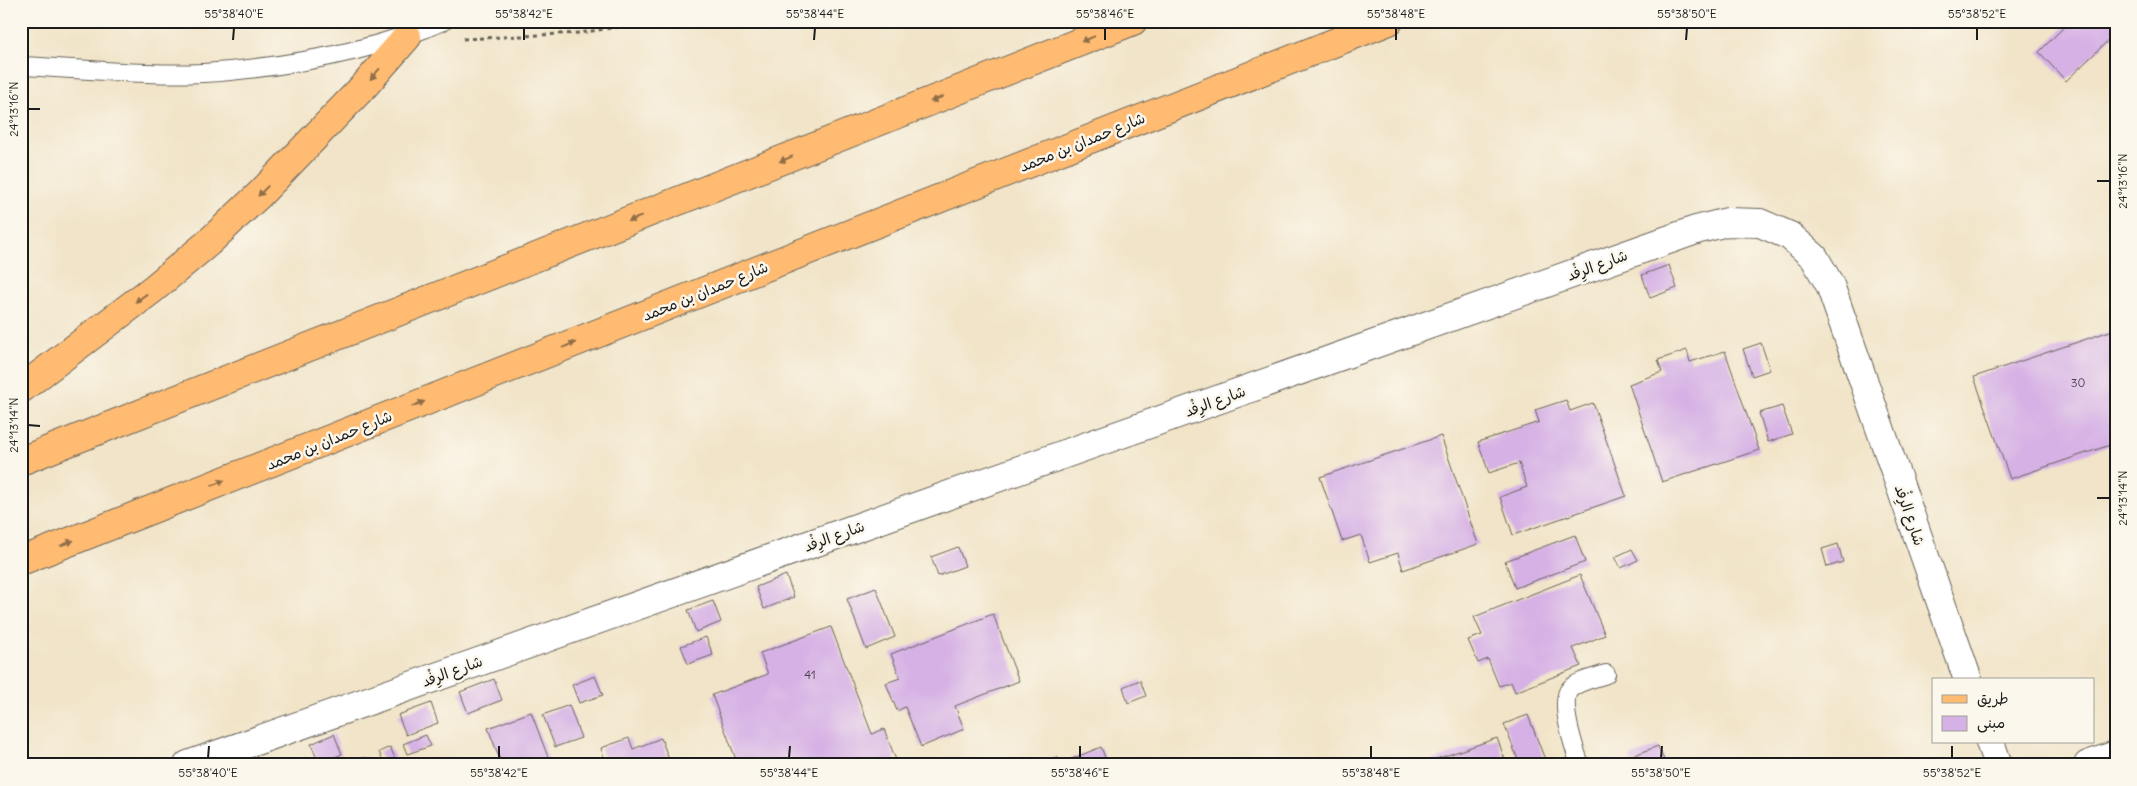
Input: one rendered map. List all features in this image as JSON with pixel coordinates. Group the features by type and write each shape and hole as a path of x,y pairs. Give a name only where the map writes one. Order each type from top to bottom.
{"main road":[{"path":"21,461 1133,21"},
{"name":"شارع حمدان بن محمد","path":"21,561 1389,21"},
{"path":"21,388 153,289 208,243 260,194 366,85 407,37"}],"street":[{"name":"شارع الرِفْد","path":"188,765 1696,230 1727,222 1760,223 1790,236 1814,257 1830,285 1967,678"},
{"path":"1991,744 1998,765"},
{"path":"2088,765 2116,755"}],"lane":[{"path":"21,66 154,73 229,71 312,59 407,37 443,21"},
{"path":"1580,765 1570,730 1565,698 1569,690 1574,686 1606,674"}],"path":[{"path":"455,38 484,39 579,33 656,21"}],"building":[{"path":"2070,21 2116,21 2116,33 2066,81 2039,52"},
{"path":"1669,265 1677,288 1650,298 1642,275"},
{"path":"2116,329 2116,443 2010,479 1974,377"},
{"path":"1761,343 1770,370 1752,376 1743,349"},
{"path":"1687,350 1690,362 1725,351 1759,450 1662,482 1629,384 1662,372 1658,360"},
{"path":"1566,400 1570,411 1593,403 1626,496 1513,535 1500,497 1527,487 1519,463 1489,473 1478,442 1539,422 1535,410"},
{"path":"1782,406 1792,434 1768,442 1759,413"},
{"path":"1441,436 1478,544 1403,570 1398,553 1370,562 1361,535 1342,541 1320,477"},
{"path":"1575,535 1585,562 1515,588 1505,561"},
{"path":"1838,544 1843,562 1827,567 1822,549"},
{"path":"958,547 965,566 938,576 931,557"},
{"path":"1632,549 1638,560 1621,568 1615,557"},
{"path":"786,575 794,597 764,609 756,587"},
{"path":"1580,575 1605,635 1573,648 1581,666 1515,692 1511,682 1499,686 1488,659 1478,663 1468,640 1482,635 1474,617"},
{"path":"876,588 895,637 866,649 847,599"},
{"path":"713,601 721,622 696,632 688,610"},
{"path":"993,614 1019,681 955,706 964,729 921,747 905,707 897,711 886,683 900,678 891,654"},
{"path":"831,627 872,734 884,729 896,760 884,765 738,765 712,695 768,674 760,653"},
{"path":"706,637 713,655 688,664 681,646"},
{"path":"595,676 603,695 579,703 572,685"},
{"path":"494,679 502,700 468,713 460,692"},
{"path":"1140,680 1146,696 1128,703 1123,687"},
{"path":"431,703 438,723 406,735 398,715"},
{"path":"569,705 581,738 555,747 543,715"},
{"path":"531,712 551,765 502,765 488,728"},
{"path":"1528,715 1547,765 1520,765 1504,724"},
{"path":"334,734 342,754 319,764 311,744"},
{"path":"426,735 431,746 407,754 403,744"},
{"path":"629,738 633,749 661,738 671,765 586,765 604,758 601,748"},
{"path":"1497,738 1507,765 1422,765 1422,764"},
{"path":"1658,746 1666,765 1633,765 1630,757"},
{"path":"390,747 395,758 384,763 379,752"},
{"path":"1101,747 1108,765 1037,765 1057,757 1059,764"},
{"path":"366,757 369,765 345,765"},
{"path":"1609,759 1611,765 1595,765"},
{"path":"262,760 264,765 249,765"}]}
